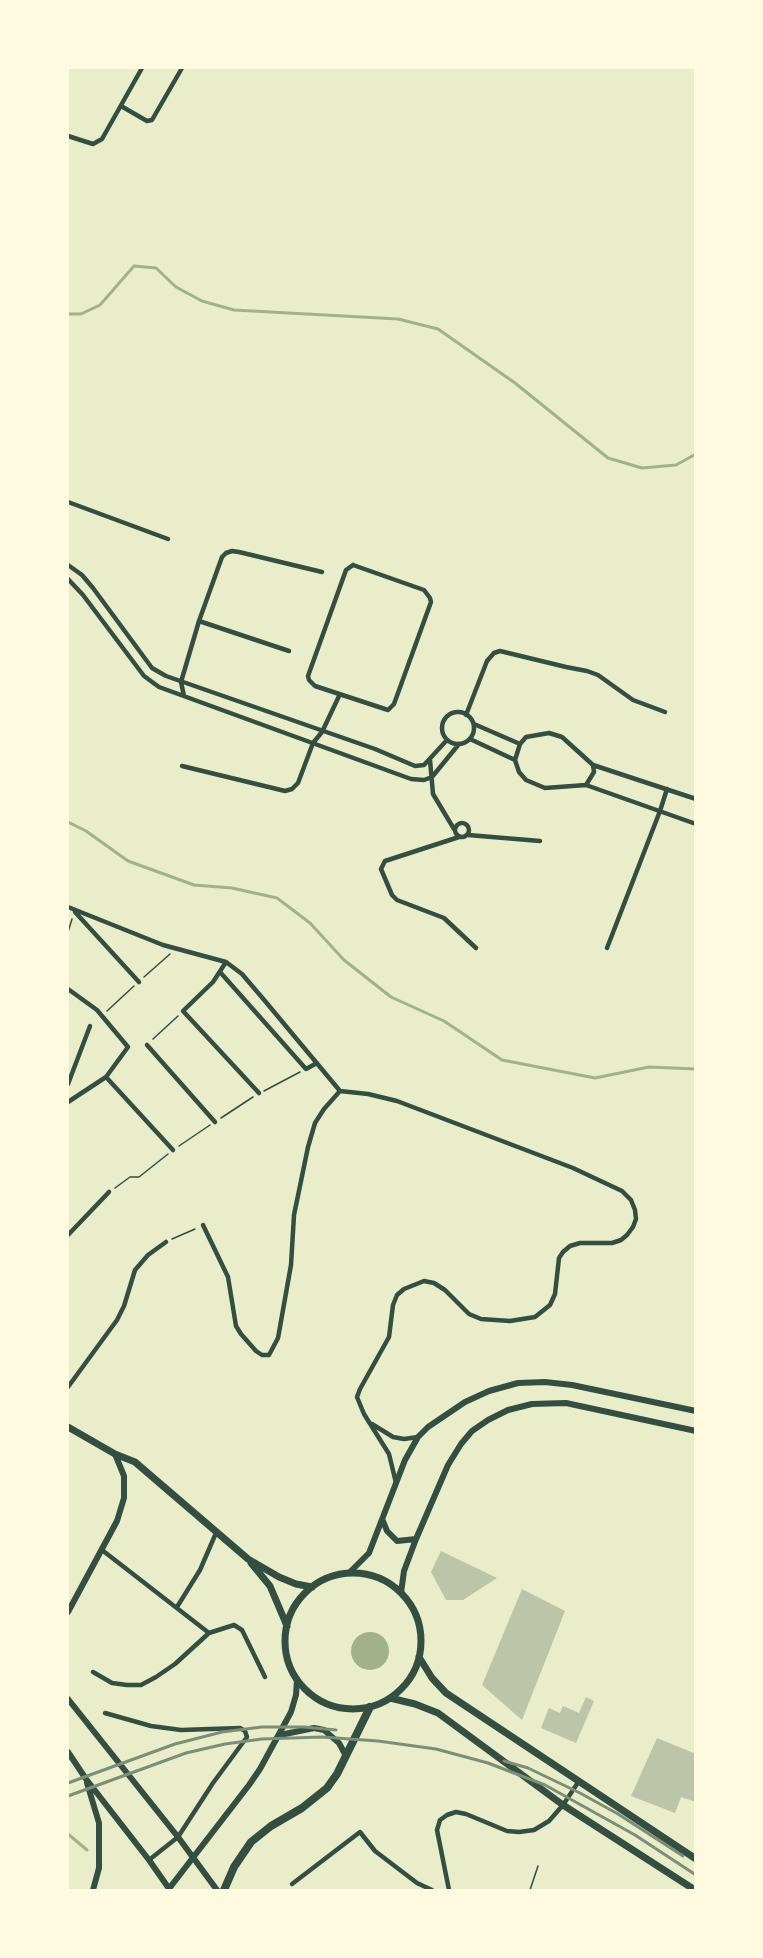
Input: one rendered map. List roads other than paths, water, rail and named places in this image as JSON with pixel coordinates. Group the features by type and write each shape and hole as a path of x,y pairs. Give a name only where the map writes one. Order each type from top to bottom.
{"highway":[{"path":"224,1890 234,1867 251,1842 271,1826 302,1808 327,1788 337,1774 370,1707"}],"main road":[{"path":"68,1427 115,1454 135,1462 248,1559 279,1577 312,1587"},
{"path":"248,1559 270,1586 287,1627"},
{"path":"349,1573 377,1578 401,1593 412,1607 421,1640 419,1657 409,1681 390,1698 370,1707 350,1709 329,1704 311,1694 297,1678 287,1654 285,1640 287,1627 296,1605 312,1587 330,1577 349,1573"},
{"path":"419,1657 432,1678 446,1693 696,1859"},
{"path":"390,1698 438,1713 563,1805 695,1890"}],"street":[{"path":"68,136 93,144 102,139 142,68"},
{"path":"121,106 147,120 152,120 182,68"},
{"path":"68,502 168,539"},
{"path":"184,696 181,682 199,621 222,557 226,553 239,552 322,572"},
{"path":"68,565 82,575 93,588 152,668 166,676 375,749 415,766 424,765 447,740"},
{"path":"357,565 424,590 431,602 392,707 385,710 340,694 315,686 308,676 346,570 357,565"},
{"path":"68,579 144,676 159,687 411,779 424,780 432,777 459,744 470,739 474,732 474,724"},
{"path":"199,621 289,651"},
{"path":"466,715 487,661 494,653 500,651 598,675 633,700 665,712"},
{"path":"182,766 285,791 292,789 298,783 313,743 322,732 340,694"},
{"path":"459,744 447,740 442,728 453,713 466,715 474,724 520,744"},
{"path":"696,789 694,798 593,765 562,737 549,733 526,737 520,744 515,760 519,772 526,780 536,785 545,788 586,785 696,824"},
{"path":"470,739 515,760"},
{"path":"430,760 433,794 459,837"},
{"path":"586,785 594,772 593,765"},
{"path":"607,948 660,811 666,789"},
{"path":"454,829 458,824 465,823 469,828 468,835"},
{"path":"476,948 444,918 397,900 392,895 381,869 385,861 468,835 540,841"},
{"path":"72,909 163,945 226,962 250,983 340,1091 368,1094 397,1101 573,1168 622,1191 630,1200 636,1219 627,1235 612,1243 580,1242 563,1252 559,1258 555,1294 550,1305 535,1317 510,1321 481,1319 470,1314 445,1290 434,1283 423,1281 404,1289 397,1295 393,1305 389,1337 357,1397 359,1405 388,1454 396,1484"},
{"path":"72,909 139,982"},
{"path":"226,962 213,982 183,1011 259,1094"},
{"path":"220,972 306,1069 317,1063"},
{"path":"68,989 97,1010 128,1047 106,1077 68,1102"},
{"path":"68,1084 90,1026"},
{"path":"147,1045 214,1122"},
{"path":"106,1077 174,1150"},
{"path":"203,1225 228,1277 236,1326 256,1351 262,1355 269,1355 278,1338 291,1264 294,1215 308,1147 315,1123 340,1091"},
{"path":"68,1235 109,1192"},
{"path":"68,1387 117,1320 124,1306 135,1270 148,1255 166,1242"},
{"path":"349,1573 369,1553 411,1448 418,1437 428,1427 465,1402 489,1391 518,1383 545,1382 572,1385 696,1411"},
{"path":"401,1593 404,1571 448,1465 472,1431 488,1420 508,1410 532,1404 566,1403 696,1431"},
{"path":"370,1422 393,1437 404,1439 418,1437"},
{"path":"68,1612 117,1521 123,1498 124,1476 115,1454"},
{"path":"383,1520 387,1531 397,1541 416,1539"},
{"path":"177,1607 200,1570 216,1533"},
{"path":"102,1550 209,1633"},
{"path":"93,1672 112,1683 141,1685 175,1664 209,1633 234,1625 242,1630 265,1677"},
{"path":"68,1752 169,1890 249,1785 280,1735 291,1712 296,1695 297,1678"},
{"path":"68,1698 217,1890"},
{"path":"105,1713 151,1726 181,1730 240,1728 247,1737 213,1782 178,1837 149,1860"},
{"path":"280,1735 314,1728 324,1730 339,1743 346,1757"},
{"path":"86,1779 99,1823 99,1868 93,1890"},
{"path":"449,1890 437,1830 440,1820 456,1812 507,1831 534,1830 549,1821 579,1781"},
{"path":"292,1884 360,1832 375,1851 417,1883 432,1890"}],"waterway":[{"path":"68,314 81,314 100,305 134,266 156,268 176,287 202,301 234,310 398,319 438,329 515,383 608,458 642,468 676,465 696,454"},
{"path":"68,822 86,831 128,861 194,885 232,888 277,898 310,923 344,960 391,997 444,1021 502,1060 595,1078 649,1067 696,1069"},
{"path":"68,1834 87,1850"}],"railway":[{"path":"68,1783 175,1744 222,1732 262,1727 336,1730"},
{"path":"68,1796 186,1753 225,1744 262,1739 322,1737 378,1741 436,1749 488,1763 545,1785 635,1835 696,1875"},
{"path":"504,1761 528,1768 580,1793 618,1814 683,1856"}]}
